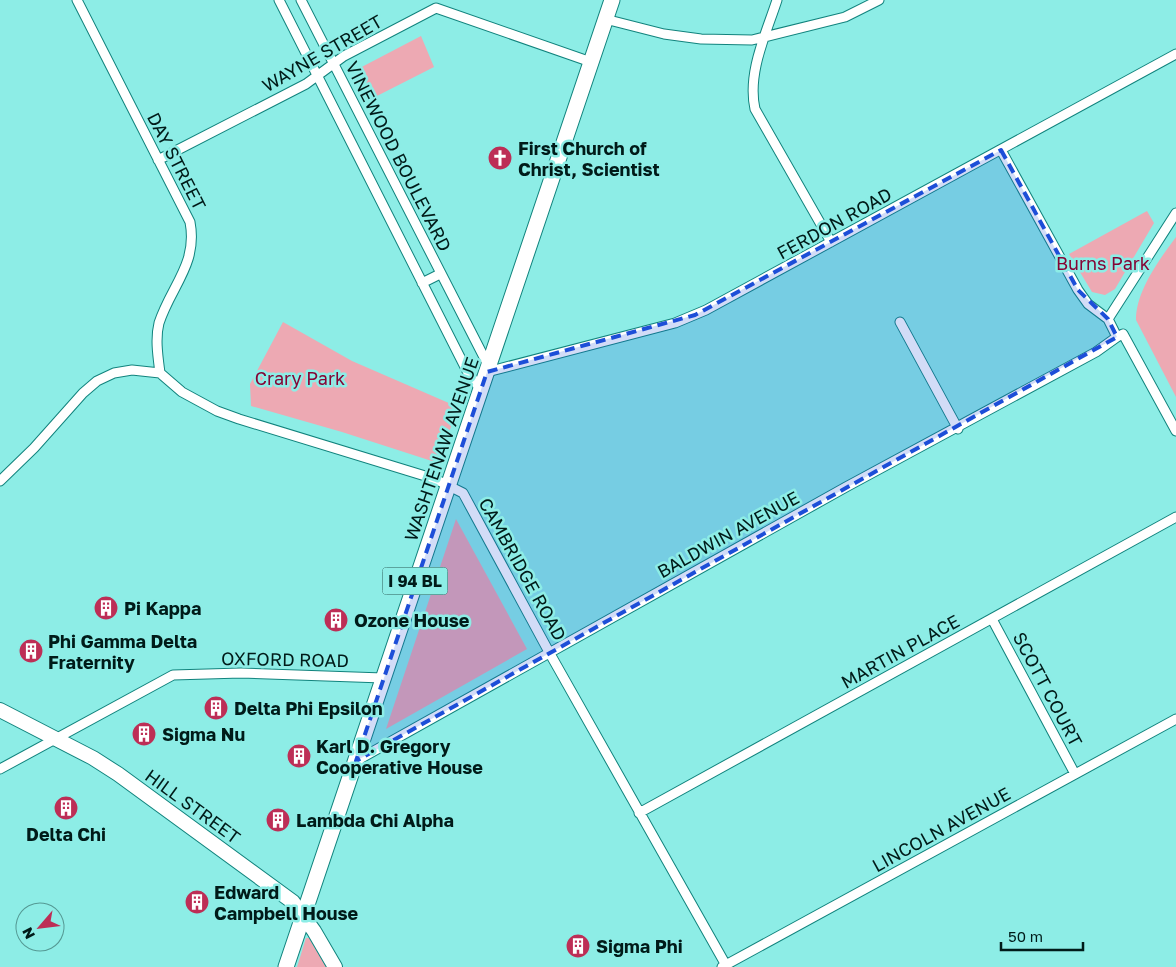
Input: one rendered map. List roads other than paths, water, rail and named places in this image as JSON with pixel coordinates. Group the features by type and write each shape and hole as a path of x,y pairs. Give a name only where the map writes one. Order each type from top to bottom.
{"main road":[{"name":"WASHTENAW AVENUE","path":"286,967 447,484 488,370 612,0"}],"street":[{"name":"DAY STREET","path":"77,0 190,222 193,236 190,259 167,301 158,325 160,373"},
{"name":"VINEWOOD BOULEVARD","path":"279,0 467,371 481,390"},
{"name":"VINEWOOD BOULEVARD","path":"301,0 488,370"},
{"path":"777,0 753,78 752,90 755,109 832,242"},
{"path":"605,19 664,34 702,40 752,40 845,17 880,0"},
{"name":"WAYNE STREET","path":"158,160 306,84 334,64 435,4 591,62"},
{"name":"FERDON ROAD","path":"488,370 684,319 747,289 1176,54"},
{"path":"1001,150 1078,290 1088,304 1108,319 1117,337 1123,334 1176,431"},
{"path":"1108,319 1176,212"},
{"name":"VINEWOOD BOULEVARD","path":"422,283 440,274"},
{"path":"900,322 958,429"},
{"name":"BALDWIN AVENUE","path":"356,761 846,487 958,429 1096,352 1117,337"},
{"path":"0,481 34,448 96,381 114,372 132,370 160,373"},
{"name":"CAMBRIDGE ROAD","path":"160,373 182,392 217,411 447,484 463,493 549,652 724,966"},
{"name":"MARTIN PLACE","path":"639,813 1176,517"},
{"name":"SCOTT COURT","path":"992,619 1076,774"},
{"name":"OXFORD ROAD","path":"0,769 173,675 241,673 383,678"},
{"name":"HILL STREET","path":"0,710 93,758 118,774 293,902 335,967"},
{"name":"LINCOLN AVENUE","path":"724,966 1176,719"}],"place":[{"name":"First Church of Christ, Scientist","path":"500,158"},
{"name":"Pi Kappa","path":"106,608"},
{"name":"Ozone House","path":"336,620"},
{"name":"Phi Gamma Delta Fraternity","path":"31,651"},
{"name":"Delta Phi Epsilon","path":"216,708"},
{"name":"Sigma Nu","path":"144,734"},
{"name":"Karl D. Gregory Cooperative House","path":"299,756"},
{"name":"Delta Chi","path":"66,808"},
{"name":"Lambda Chi Alpha","path":"278,820"},
{"name":"Edward Campbell House","path":"197,902"},
{"name":"Sigma Phi","path":"578,946"}],"park label":[{"name":"Burns Park","path":"1103,263"},
{"name":"Crary Park","path":"300,378"}]}
